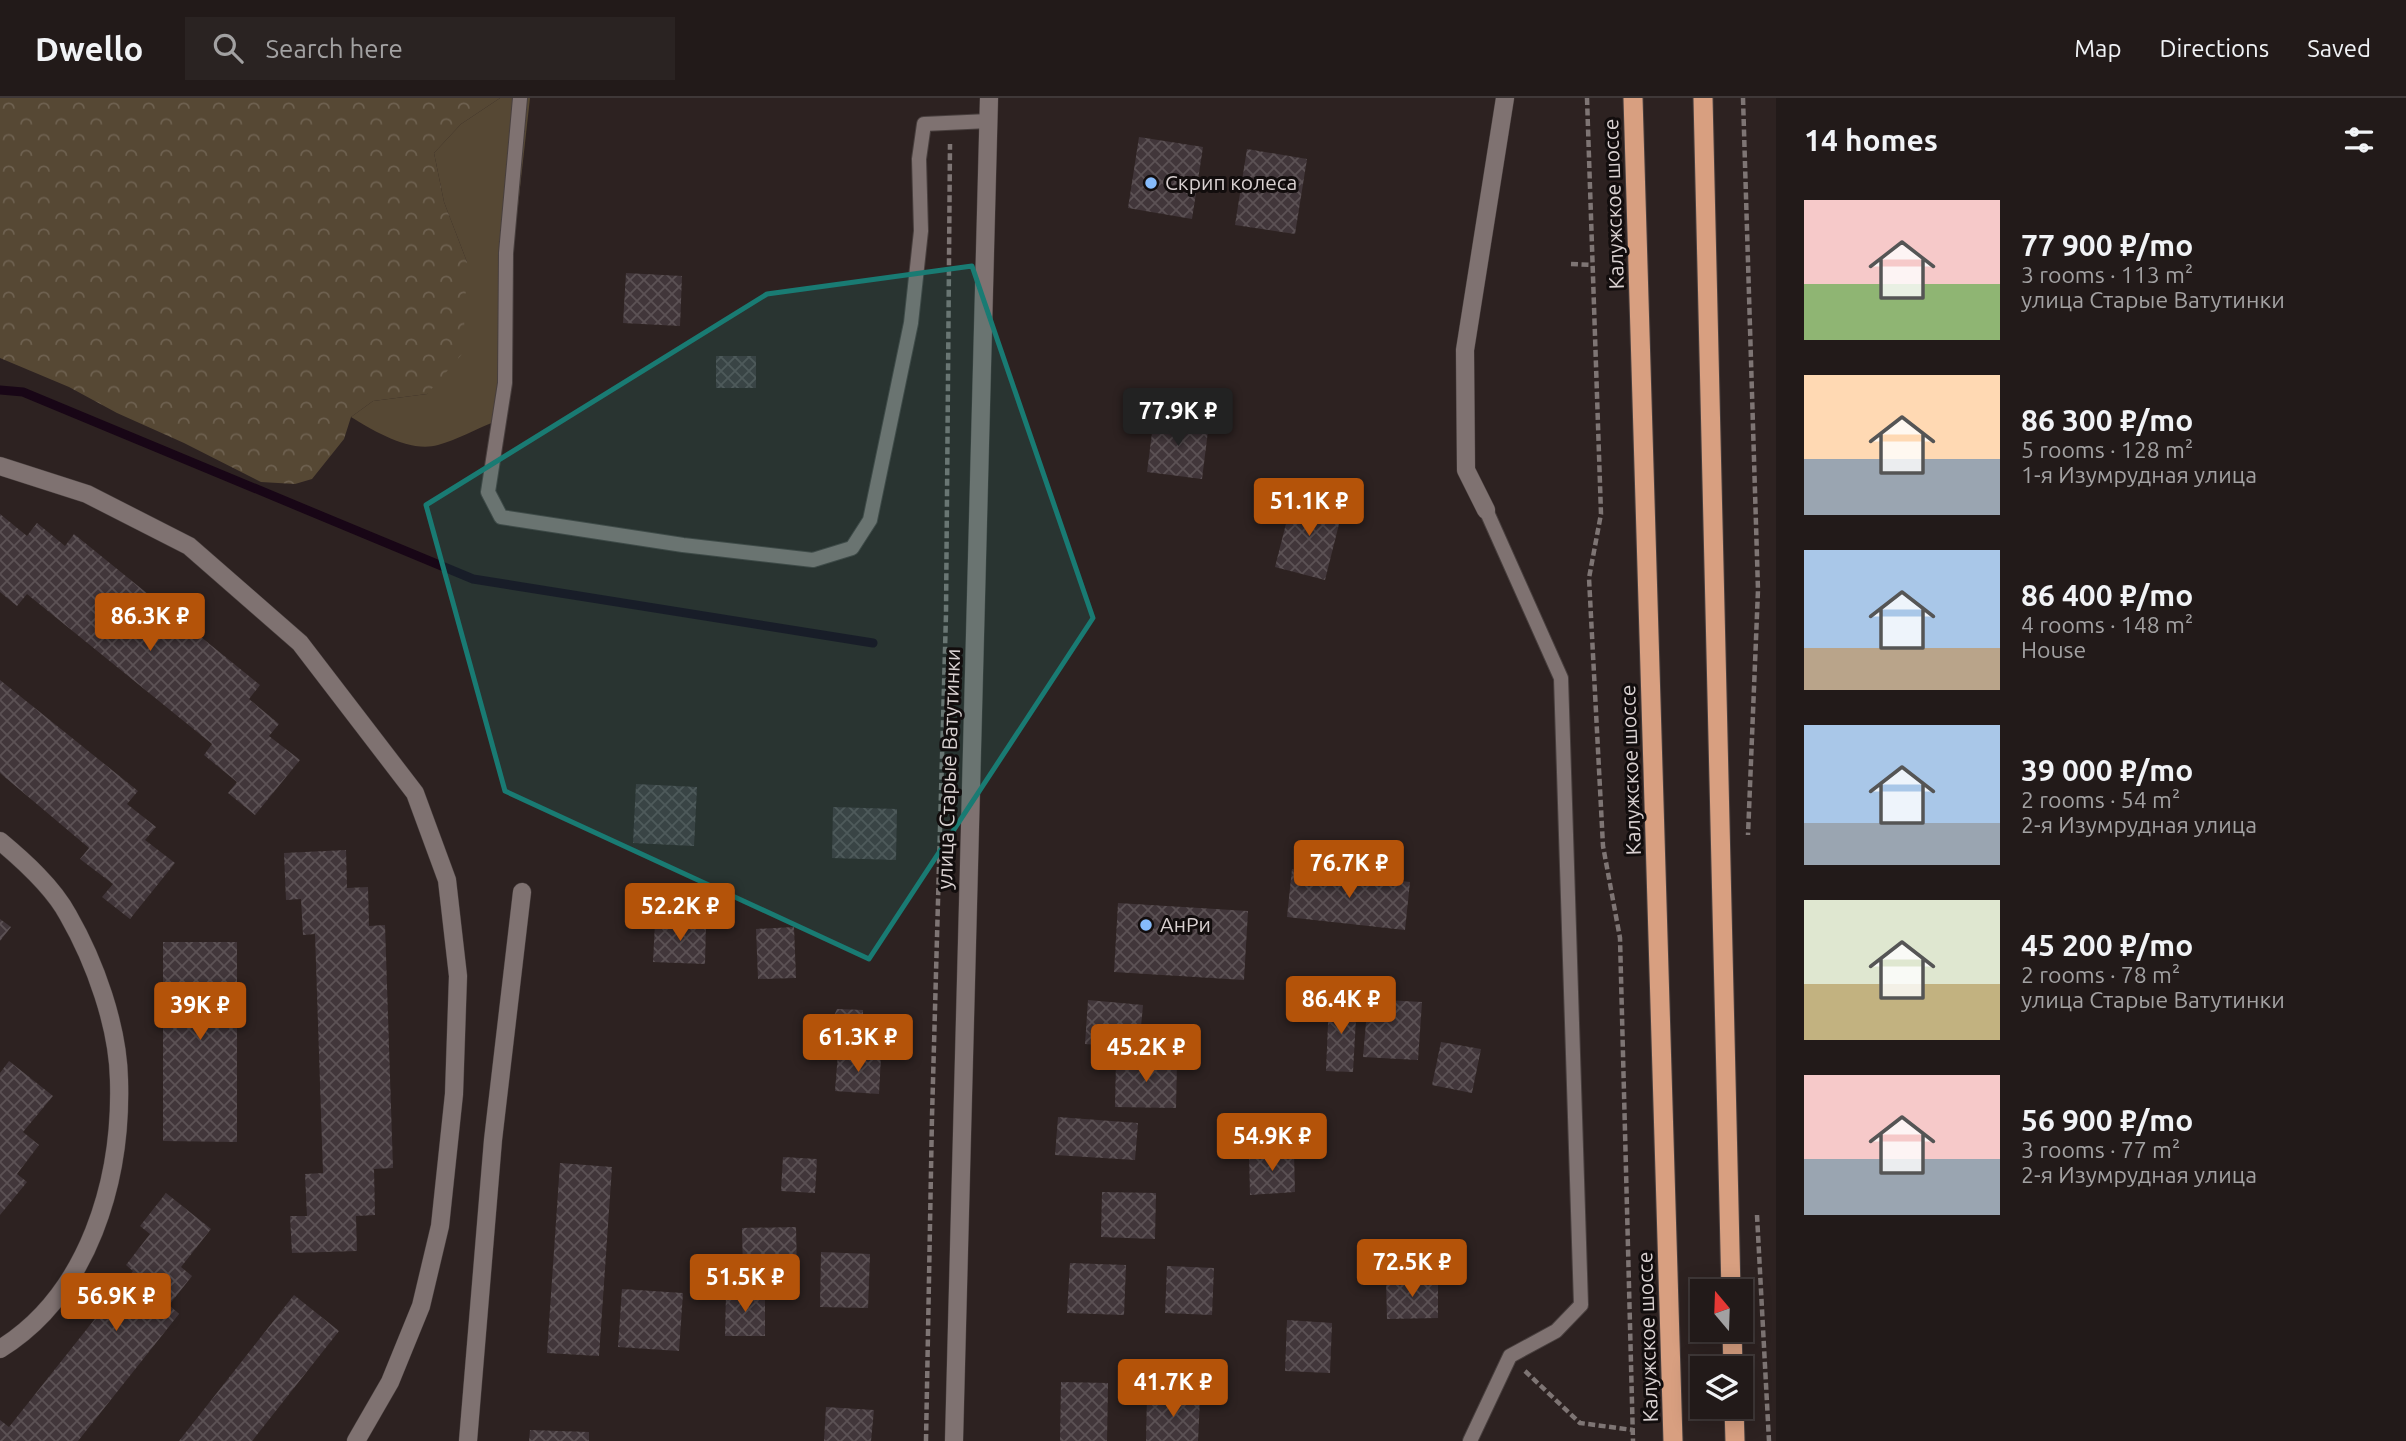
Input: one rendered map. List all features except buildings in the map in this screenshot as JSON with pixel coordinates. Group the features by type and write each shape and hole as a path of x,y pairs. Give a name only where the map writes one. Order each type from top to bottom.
{"highway":[{"name":"Калужское шоссе","path":"1633,98 1673,1441"},
{"path":"1703,98 1731,1279"},
{"path":"1734,1419 1735,1441"}],"street":[{"name":"улица Старые Ватутинки","path":"954,1441 989,98"},
{"path":"1486,510 1466,470 1465,350 1505,98"},
{"path":"0,466 86,494 189,546 300,643 415,793 420,805 447,880 458,976 454,1094 440,1226 421,1306 390,1382 356,1441"},
{"path":"0,841 26,862 67,912 91,960 110,1015 119,1079 116,1143 107,1198 83,1257 54,1302 17,1339 0,1349"},
{"path":"468,1441 493,1140 522,892"}],"lane":[{"path":"520,98 506,253 505,383 488,492 501,517 683,545 813,560 852,548 870,520 911,323 921,231 919,159 924,124 989,121"},
{"path":"1470,1441 1510,1356 1556,1331 1581,1305 1561,678 1486,510"}],"path":[{"path":"1587,98 1601,514 1589,578 1603,846 1620,938 1633,1441"},
{"path":"1743,98 1758,590 1747,846"},
{"path":"926,1441 932,1117 947,614 951,122"},
{"path":"1571,264 1592,265"},
{"path":"1748,264 1755,265"},
{"path":"1757,1209 1769,1441"},
{"path":"1510,1356 1580,1423 1633,1430"}],"highlighted area":[{"path":"972,266 1093,618 869,959 505,791 426,505 767,294"}],"green space":[{"path":"0,98 500,98 461,124 434,153 444,202 467,262 463,353 427,394 373,401 351,417 344,439 312,479 295,484 261,482 69,387 0,358"},
{"path":"500,98 530,98 494,422 438,445 427,447 404,443 351,417 373,401 427,394 467,262 444,202 434,153 461,124"}],"waterway":[{"path":"0,390 23,392 473,579 873,643"}],"place":[{"name":"Скрип колеса","path":"1151,183"},
{"name":"АнРи","path":"1146,925"}]}
